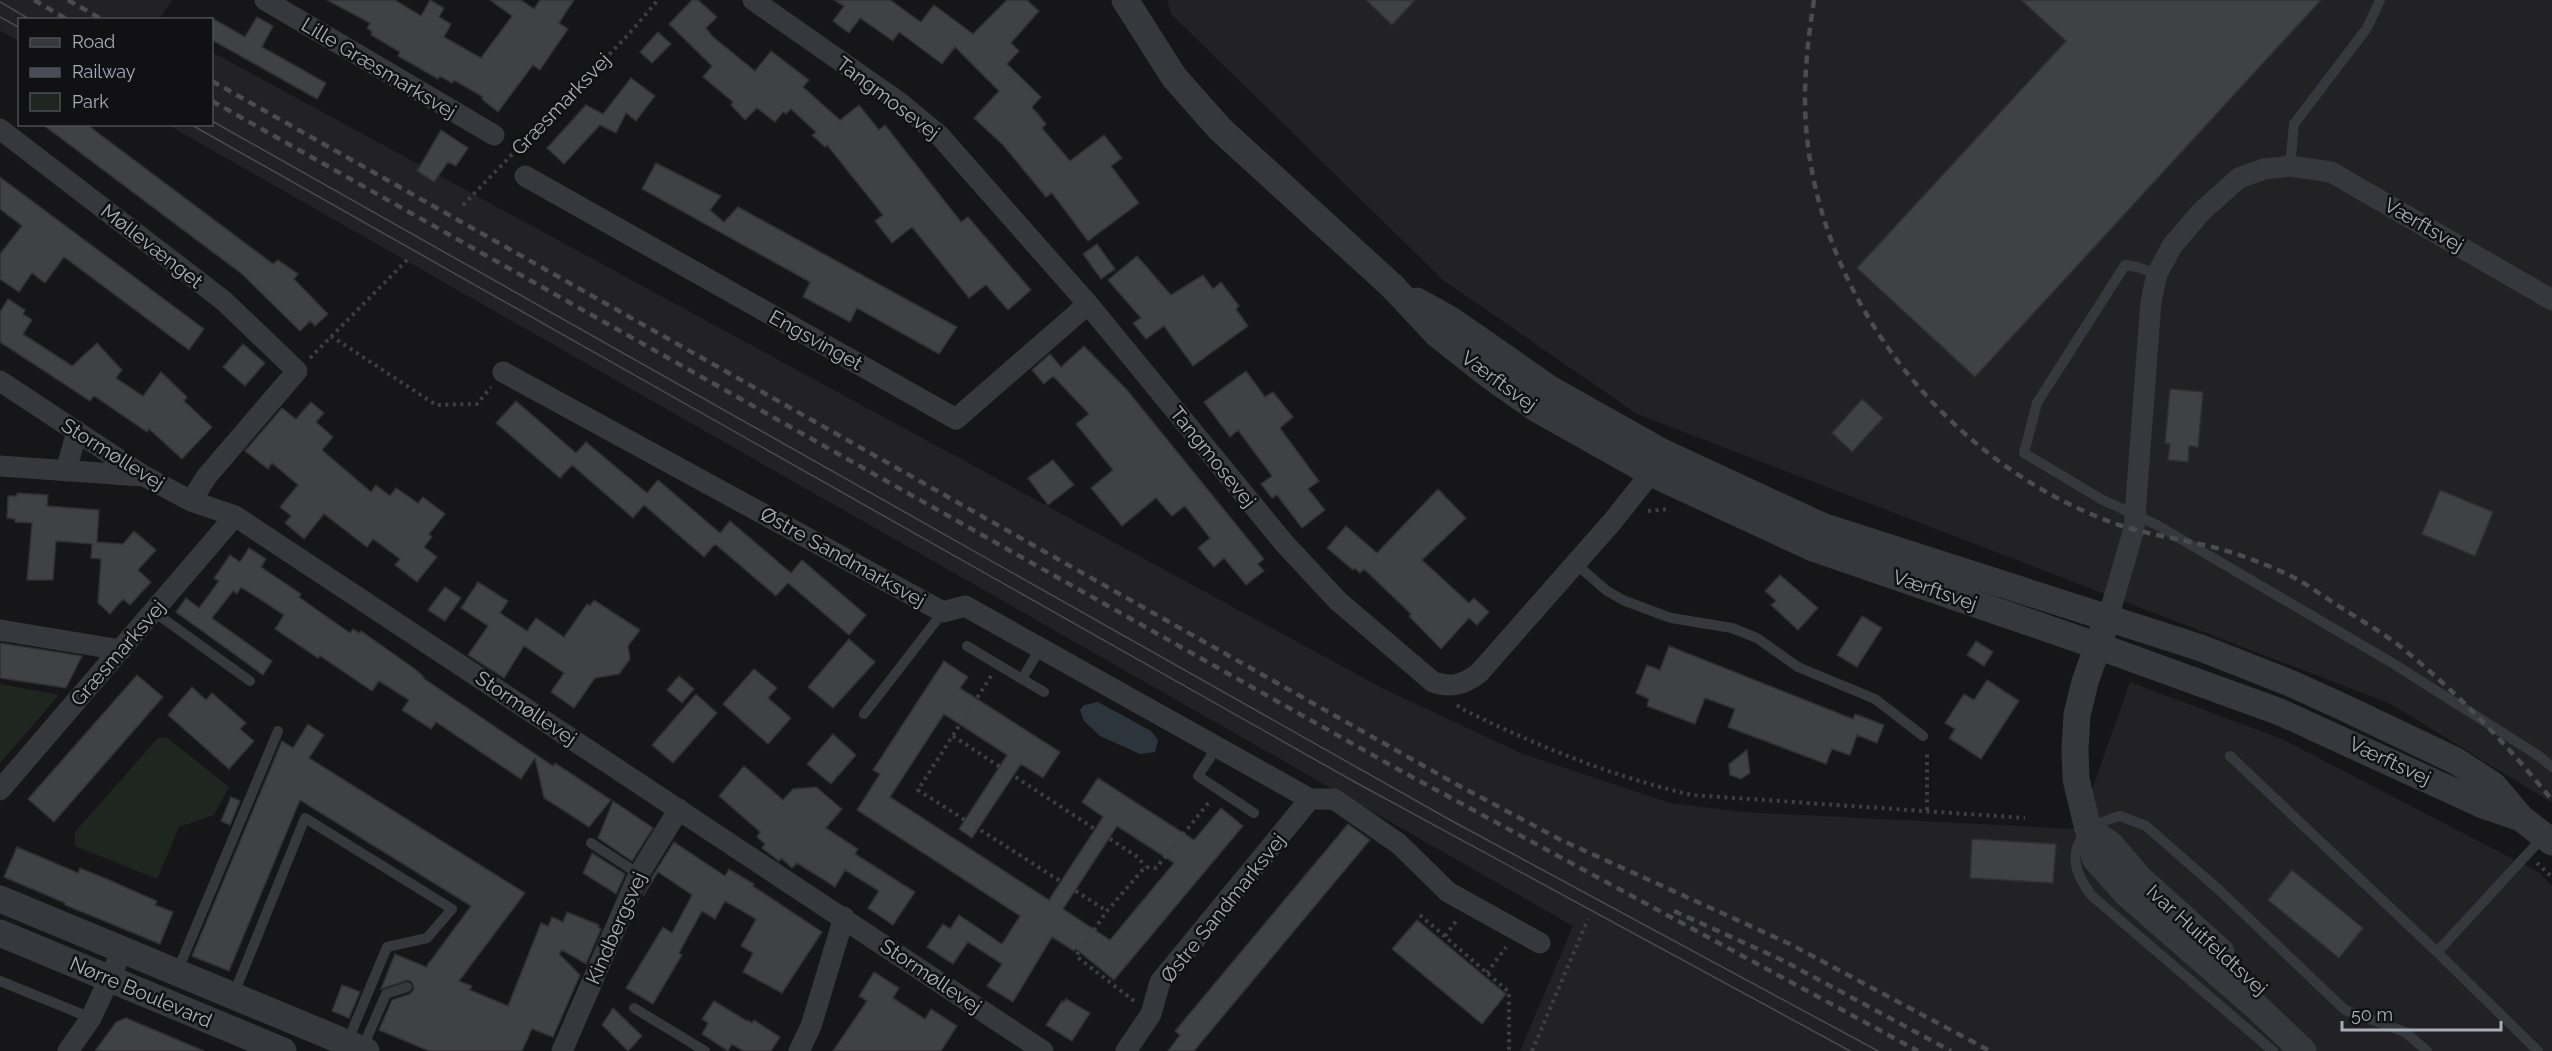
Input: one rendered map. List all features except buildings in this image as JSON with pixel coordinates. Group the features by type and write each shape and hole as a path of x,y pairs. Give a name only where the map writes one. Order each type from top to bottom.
{"street":[{"name":"Lille Græsmarksvej","path":"265,0 494,135"},
{"name":"Tangmosevej","path":"753,0 899,102 939,135 1088,304 1284,543 1338,601 1433,682 1449,687"},
{"name":"Værftsvej","path":"1125,0 1137,11 1174,77 1220,129 1392,286 1451,320 1657,463 1813,548 2098,646 2280,712 2483,806 2521,818"},
{"name":"Møllevænget","path":"0,129 224,301 297,371"},
{"name":"Værftsvej","path":"2108,618 2134,530 2151,301 2157,274 2172,246 2201,212 2238,178 2264,169 2289,166 2331,172 2552,300"},
{"name":"Engsvinget","path":"525,176 956,418 1088,304"},
{"path":"191,501 207,476 297,371"},
{"name":"Østre Sandmarksvej","path":"503,372 942,612 965,606 1310,799 1334,799 1399,844 1448,892 1540,943"},
{"name":"Stormøllevej","path":"0,381 144,476 191,501 236,516 1043,1051"},
{"path":"66,471 76,431"},
{"name":"Værftsvej","path":"1657,463 1822,526 2201,648 2290,683 2456,761 2493,785 2521,818 2548,838"},
{"path":"1449,687 1465,683 1479,673 1576,564 1657,463"},
{"path":"0,466 144,476"},
{"name":"Græsmarksvej","path":"0,790 236,516"},
{"name":"Ivar Huitfeldtsvej","path":"2108,618 2085,682 2077,715 2075,750 2076,779 2095,858 2109,876 2303,1051"},
{"path":"0,630 121,650"},
{"name":"Østre Sandmarksvej","path":"1126,1051 1151,1014 1160,982 1310,799"},
{"name":"Kindbergsvej","path":"562,1051 639,874 679,809"},
{"name":"Ivar Huitfeldtsvej","path":"2090,831 2110,844 2139,878 2296,1020 2324,1051"},
{"name":"Nørre Boulevard","path":"0,899 123,949 355,1049"},
{"path":"799,1051 811,1026 844,917"},
{"name":"Nørre Boulevard","path":"0,933 283,1051"},
{"path":"68,1051 91,1018 123,949"}],"lane":[{"path":"2289,166 2294,124 2367,28 2380,0"},
{"path":"2157,274 2137,267 2125,266 2037,404 2024,453 2101,500 2157,525 2394,664 2539,756 2552,767"},
{"path":"1576,564 1607,591 1624,601 1671,618 1732,628 1757,638 1798,667 1875,699 1923,736"},
{"path":"154,612 250,681"},
{"path":"864,714 942,612"},
{"path":"967,646 1044,692"},
{"path":"1022,679 1041,647"},
{"name":"Nørre Boulevard","path":"177,972 278,731"},
{"path":"1217,747 1198,776 1254,813"},
{"path":"2230,756 2538,1051"},
{"path":"2273,1051 2092,896 2077,872 2075,858 2077,844 2090,831 2120,816 2146,826 2218,889 2345,1010 2404,1032 2427,1051"},
{"path":"233,996 305,818 452,909 427,938 387,947 355,1049"},
{"path":"2437,952 2548,838"},
{"path":"591,843 639,874"},
{"path":"0,981 91,1018"},
{"path":"355,1049 386,994 407,987"},
{"path":"634,1008 705,1051"}],"path":[{"name":"Græsmarksvej","path":"463,205 628,35 658,0"},
{"path":"297,371 407,260"},
{"path":"331,336 436,405 477,404 503,372"},
{"path":"1643,514 1664,507 1674,512"},
{"path":"998,664 918,790 1107,911"},
{"path":"1449,687 1453,700 1462,709 1517,736 1652,788 1692,795 2025,818"},
{"path":"1462,709 1470,700"},
{"path":"953,735 1139,858 1145,867"},
{"path":"1923,736 1927,745 1927,810"},
{"path":"1145,867 1156,868 1219,790"},
{"path":"1145,867 1107,911 1076,956 1151,1014"},
{"path":"1420,915 1509,992 1509,1051"},
{"path":"1532,1051 1588,920"},
{"path":"1486,973 1519,932"}],"shaded area":[{"path":"0,0 172,0 160,18 18,18 18,40 0,31"},
{"path":"1167,0 2552,0 2552,803 2391,704 1637,414 1443,280 1171,14"},
{"path":"213,53 1384,689 1523,754 1670,803 1743,812 2078,829 2130,682 2282,739 2540,873 2552,886 2552,1051 1520,1051 1573,926 170,126 213,126"},
{"path":"1098,702 1151,731 1158,740 1155,752 1140,754 1100,736 1084,721 1080,710 1084,705"}],"green space":[{"path":"0,684 59,695 0,763"},
{"path":"166,737 229,787 214,815 179,827 157,879 75,846 75,832 158,738"}],"tram line":[{"path":"0,2 28,18"},
{"path":"0,17 18,27"},
{"path":"213,122 1452,821 1878,1051"},
{"path":"194,126 1353,781 1850,1051"}],"railway":[{"path":"34,0 65,18"},
{"path":"68,0 100,18"},
{"path":"1814,0 1807,51 1805,103 1807,137 1818,199 1838,259 1867,315 1903,368 1945,415 1993,457 2046,492 2103,519 2134,530 2238,554 2304,583 2397,644 2439,679 2517,758 2552,800"},
{"path":"213,82 1454,783 1561,840 1790,944 1990,1051"},
{"path":"213,102 1392,766 1918,1051"},
{"path":"1674,911 1782,960 1951,1051"}]}
